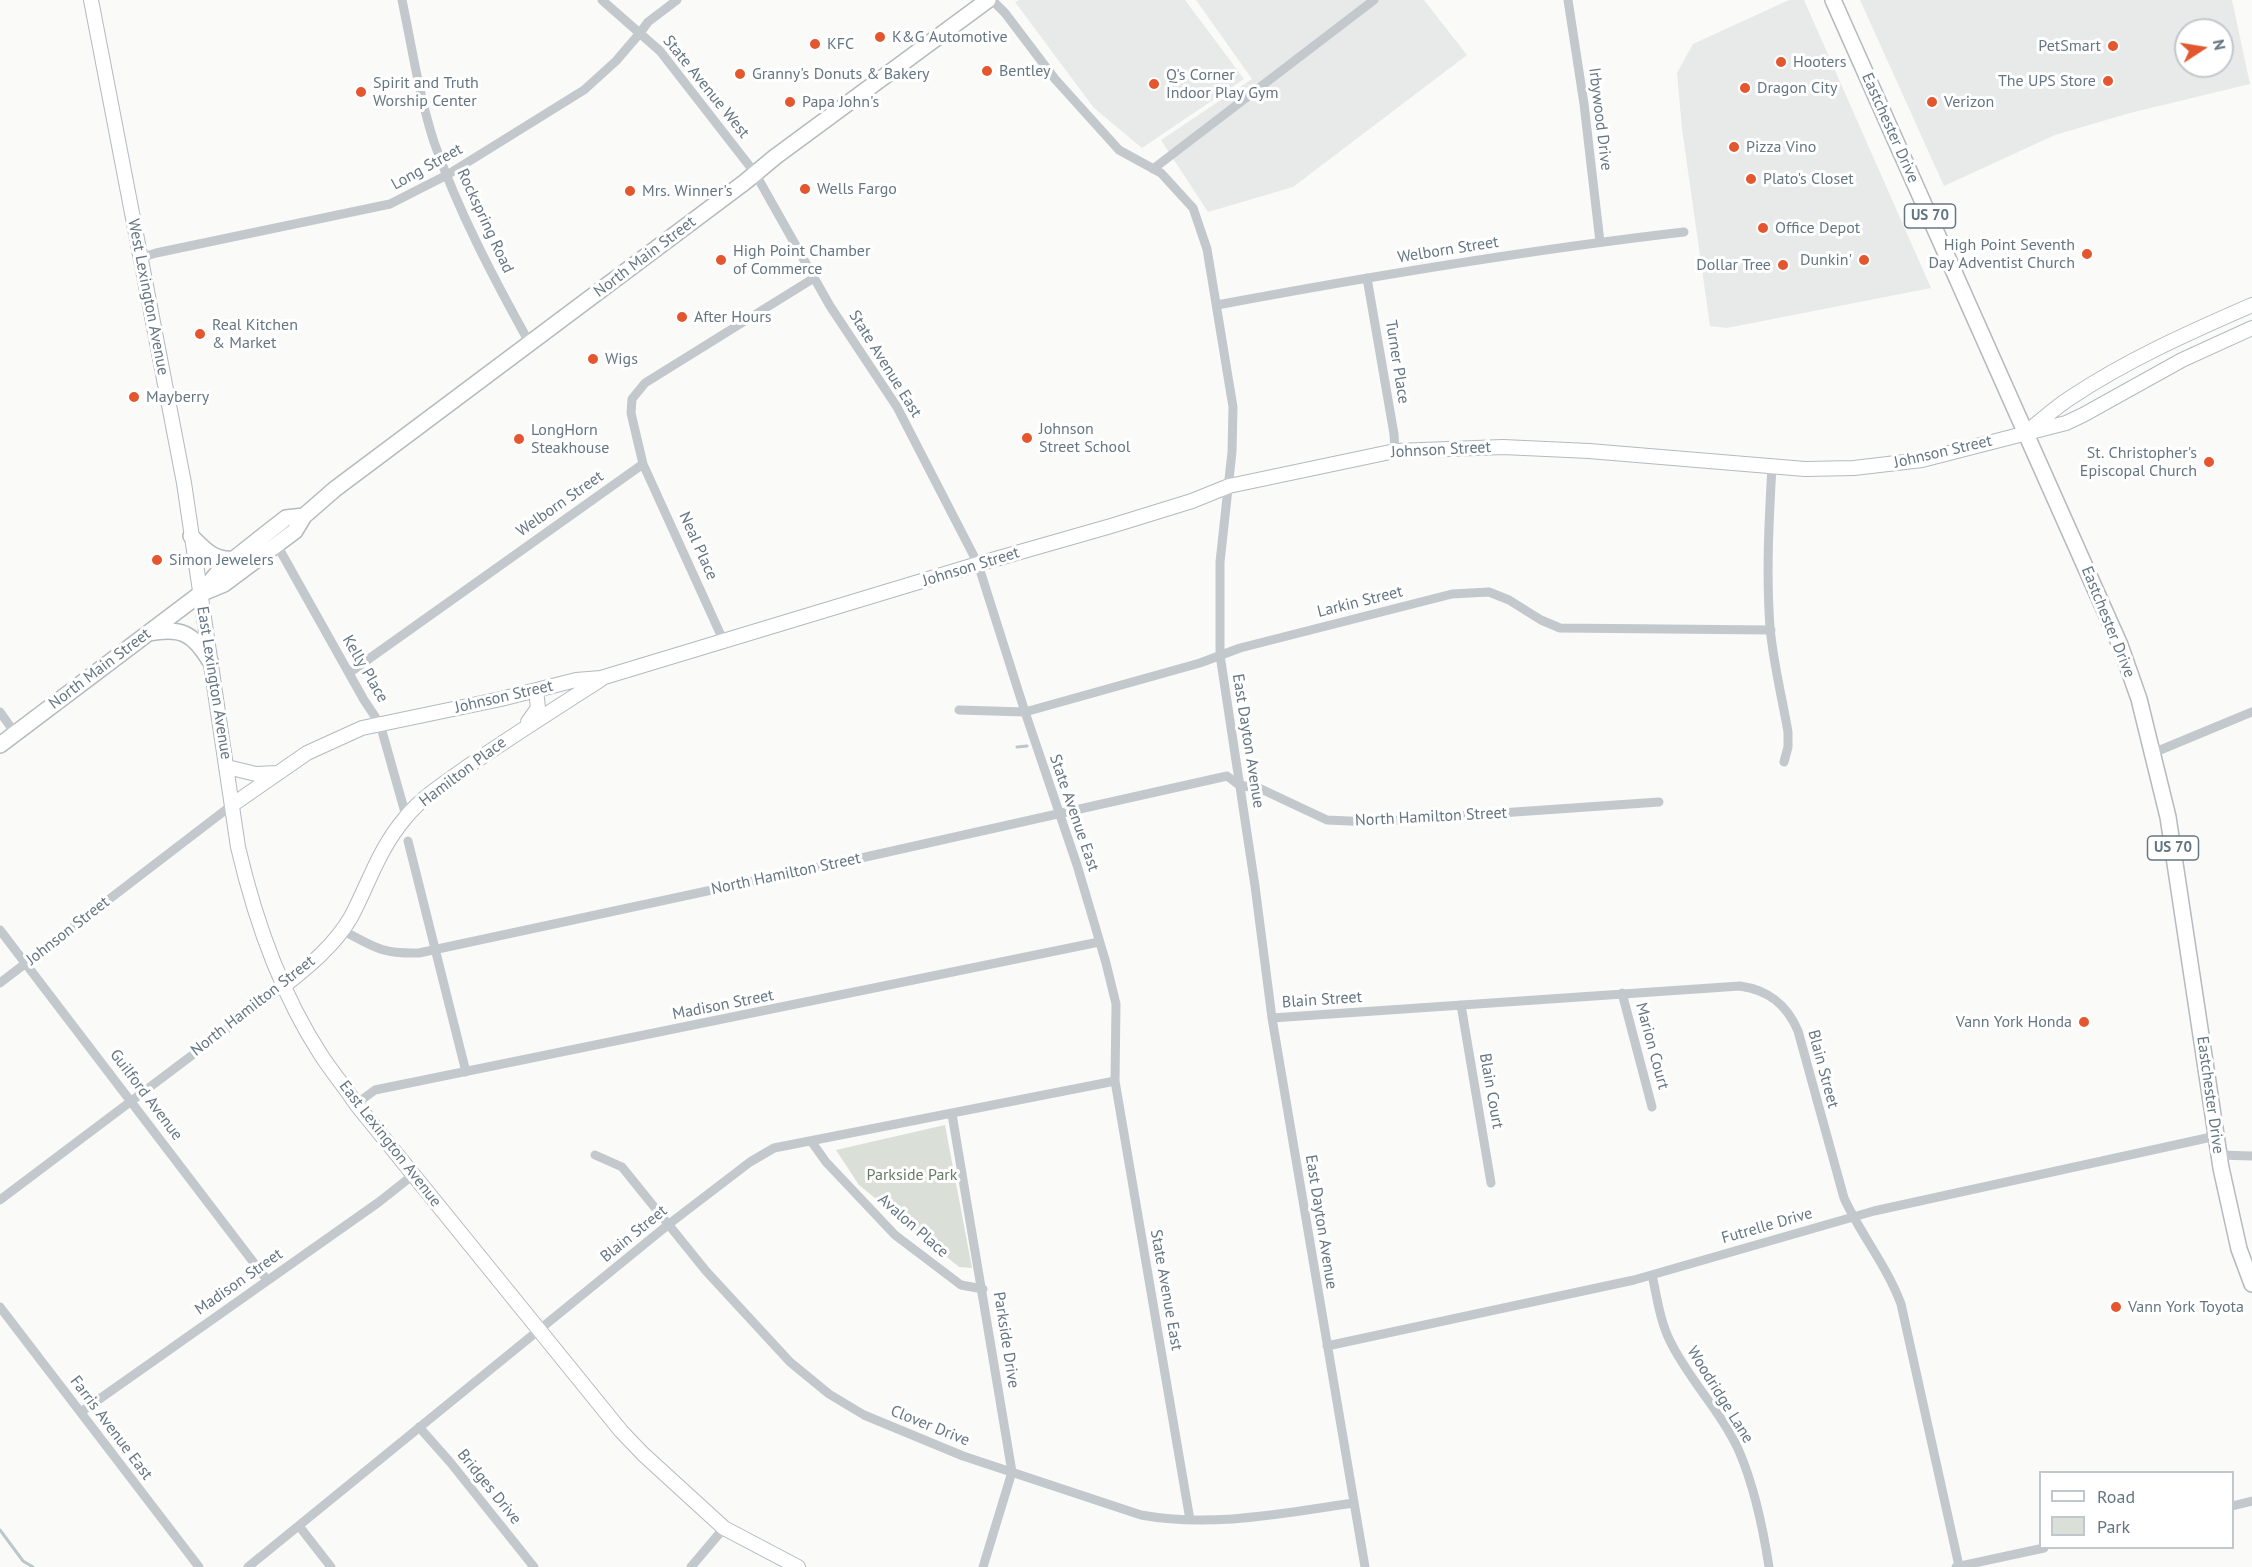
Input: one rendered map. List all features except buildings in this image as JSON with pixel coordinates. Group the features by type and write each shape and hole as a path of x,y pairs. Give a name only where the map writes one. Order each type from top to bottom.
{"main road":[{"name":"North Main Street","path":"200,594 224,585 278,545 296,531 304,516 335,489 755,173 990,0"},
{"name":"Eastchester Drive","path":"1833,0 2121,645 2139,699 2168,817 2219,1155 2239,1249 2252,1284"},
{"name":"North Main Street","path":"0,745 200,594 220,570 286,518 304,516"},
{"path":"191,536 215,558 234,559"},
{"path":"146,634 165,630 189,635 200,645 210,661"}],"street":[{"name":"West Lexington Avenue","path":"91,0 174,429 200,594"},
{"name":"Rockspring Road","path":"402,0 424,107 447,175 484,260 530,344"},
{"name":"State Avenue West","path":"602,0 660,51 755,173"},
{"name":"Long Street","path":"140,258 390,204 447,175 584,90 616,61 648,22 677,0"},
{"name":"East Dayton Avenue","path":"990,0 1005,13 1054,79 1119,150 1161,173 1193,208 1207,249 1233,407 1229,486 1220,562 1220,655 1255,886 1272,1018 1365,1567"},
{"path":"1153,169 1374,0"},
{"name":"Irbywood Drive","path":"1568,0 1584,104 1600,242"},
{"name":"State Avenue East","path":"755,173 814,278 897,407 978,564 1080,876 1116,1004 1115,1081 1190,1520"},
{"name":"Welborn Street","path":"1217,305 1367,278 1600,242 1684,232"},
{"path":"643,464 631,413 632,399 645,382 814,278"},
{"name":"Turner Place","path":"1367,278 1389,401 1395,451"},
{"name":"Johnson Street","path":"2026,432 2069,398 2124,366 2200,327 2252,305"},
{"name":"Johnson Street","path":"0,983 277,773 307,753 363,728 576,680 601,678 1182,505 1229,486 1395,451 1503,447 1589,451 1805,469 1893,465 1922,460 2066,423 2182,360 2252,328"},
{"name":"Welborn Street","path":"349,673 643,464"},
{"name":"Neal Place","path":"643,464 724,642"},
{"path":"1772,466 1768,564 1771,630 1788,732 1788,747 1784,762"},
{"name":"Kelly Place","path":"278,545 380,724 406,816"},
{"name":"Larkin Street","path":"959,710 1025,712 1220,655 1452,594 1489,592 1509,600 1541,620 1560,628 1771,630"},
{"name":"East Lexington Avenue","path":"200,594 238,847 252,906 284,986 320,1054 356,1104 413,1175 643,1454 724,1528 798,1567"},
{"name":"Hamilton Place","path":"342,930 382,849 406,816 447,782 523,728 601,678"},
{"path":"523,728 538,708 536,690"},
{"path":"0,712 15,733"},
{"path":"2153,753 2252,712"},
{"path":"227,767 256,774 277,773"},
{"name":"North Hamilton Street","path":"0,1200 284,986 312,963 342,930 379,950 419,953 1227,776 1239,785 1261,789 1327,820 1360,822 1659,802"},
{"path":"408,841 466,1072"},
{"name":"Guilford Avenue","path":"0,930 267,1280"},
{"name":"Madison Street","path":"356,1104 375,1090 1099,942"},
{"name":"Blain Street","path":"1272,1018 1740,986 1756,988 1784,1006 1798,1031 1844,1198 1895,1288 1901,1304 1957,1567"},
{"name":"Marion Court","path":"1622,993 1652,1107"},
{"name":"Blain Court","path":"1461,1005 1491,1183"},
{"name":"Blain Street","path":"248,1567 669,1224 750,1162 774,1148 1115,1081"},
{"name":"Parkside Drive","path":"952,1114 1012,1472 983,1567"},
{"name":"Futrelle Drive","path":"1327,1346 1652,1275 1853,1216 2216,1136"},
{"name":"Avalon Place","path":"812,1142 826,1162 895,1235 961,1285 983,1289"},
{"name":"Clover Drive","path":"595,1155 622,1167 706,1271 790,1362 829,1394 864,1415 963,1456 1141,1515 1168,1520 1232,1520 1354,1503"},
{"path":"2219,1155 2252,1156"},
{"name":"Madison Street","path":"81,1412 379,1203 413,1175"},
{"name":"Woodridge Lane","path":"1652,1275 1669,1340 1682,1364 1707,1397 1728,1432 1748,1473 1769,1567"},
{"name":"Farris Avenue East","path":"0,1307 199,1567"},
{"name":"Bridges Drive","path":"419,1427 534,1567"},
{"path":"2234,1506 2252,1501"},
{"path":"299,1526 331,1567"},
{"path":"691,1567 724,1528"},
{"path":"1957,1567 2039,1549"}],"shaded area":[{"path":"1019,0 1185,0 1244,79 1142,148 1094,108 1015,2"},
{"path":"1196,0 1424,0 1467,55 1293,187 1208,212 1161,140 1252,79"},
{"path":"1789,0 1804,0 1931,288 1727,328 1710,326 1682,129 1677,73 1693,44"},
{"path":"1860,0 2232,0 2250,84 2130,113 2055,135 1944,186"}],"green space":[{"name":"Parkside Park","path":"945,1125 972,1268 959,1267 859,1185 836,1150"}],"waterway":[{"path":"1017,747 1027,746"},
{"path":"0,1530 23,1561 33,1567"}],"place":[{"name":"K&G Automotive","path":"880,37"},
{"name":"KFC","path":"815,44"},
{"name":"PetSmart","path":"2113,46"},
{"name":"Hooters","path":"1781,62"},
{"name":"Bentley","path":"987,71"},
{"name":"Granny's Donuts & Bakery","path":"740,74"},
{"name":"The UPS Store","path":"2108,81"},
{"name":"Q's Corner Indoor Play Gym","path":"1154,84"},
{"name":"Dragon City","path":"1745,88"},
{"name":"Spirit and Truth Worship Center","path":"361,92"},
{"name":"Papa John's","path":"790,102"},
{"name":"Verizon","path":"1932,102"},
{"name":"Pizza Vino","path":"1734,147"},
{"name":"Plato's Closet","path":"1751,179"},
{"name":"Wells Fargo","path":"805,189"},
{"name":"Mrs. Winner's","path":"630,191"},
{"name":"Office Depot","path":"1763,228"},
{"name":"High Point Seventh Day Adventist Church","path":"2087,254"},
{"name":"High Point Chamber of Commerce","path":"721,260"},
{"name":"Dunkin'","path":"1864,260"},
{"name":"Dollar Tree","path":"1783,265"},
{"name":"After Hours","path":"682,317"},
{"name":"Real Kitchen & Market","path":"200,334"},
{"name":"Wigs","path":"593,359"},
{"name":"Mayberry","path":"134,397"},
{"name":"Johnson Street School","path":"1027,438"},
{"name":"LongHorn Steakhouse","path":"519,439"},
{"name":"St. Christopher's Episcopal Church","path":"2209,462"},
{"name":"Simon Jewelers","path":"157,560"},
{"name":"Vann York Honda","path":"2084,1022"},
{"name":"Vann York Toyota","path":"2116,1307"}]}
